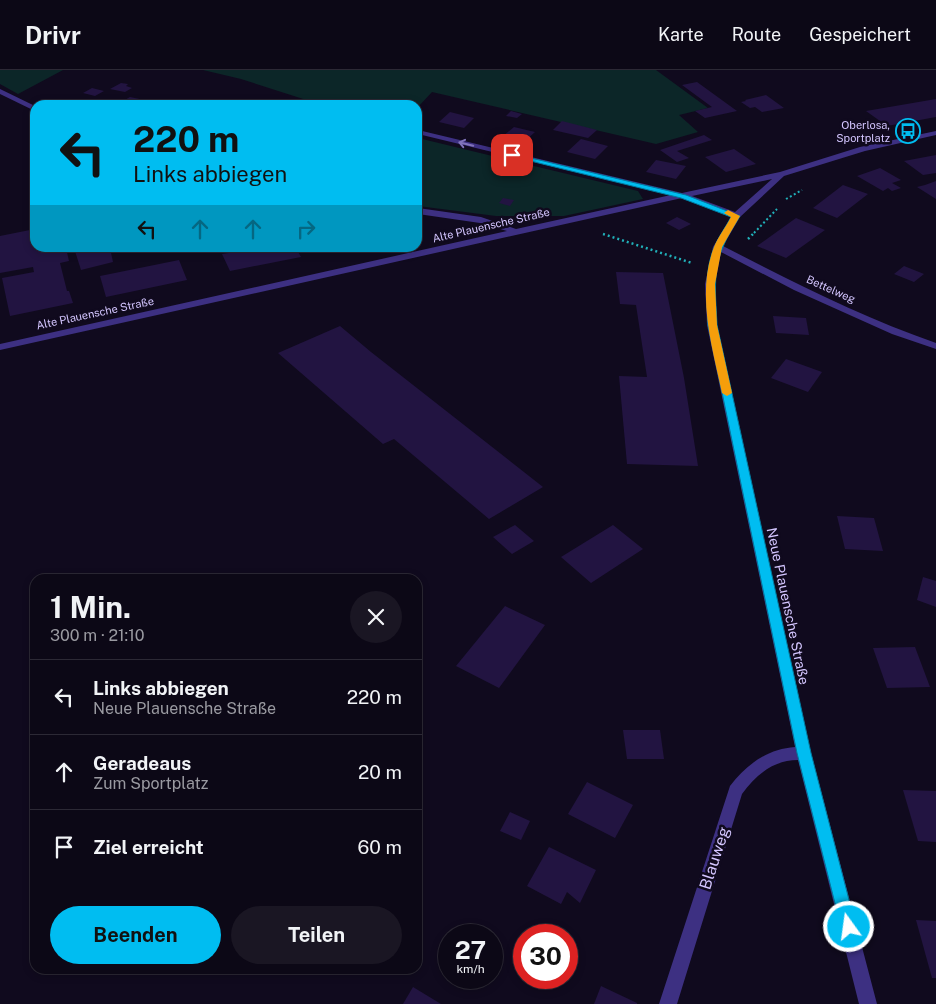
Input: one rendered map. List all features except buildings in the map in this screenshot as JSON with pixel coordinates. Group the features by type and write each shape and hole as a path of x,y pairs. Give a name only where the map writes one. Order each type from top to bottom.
{"street":[{"path":"0,92 30,107"},
{"path":"422,133 684,196 736,216"},
{"name":"Neue Plauensche Straße","path":"868,1004 804,753 712,325 710,284 718,247 736,216 782,174 863,149 936,133"},
{"name":"Alte Plauensche Straße","path":"0,347 782,174"},
{"path":"422,213 481,220 510,228 514,232"},
{"name":"Bettelweg","path":"718,247 797,288 896,332 936,346"},
{"name":"Blauweg","path":"668,1004 735,791 747,774 773,758 788,753 804,753"}],"path":[{"path":"785,200 808,186"},
{"path":"734,254 779,206"},
{"path":"563,221 713,269"}],"green space":[{"path":"0,70 63,70 18,94 0,84"},
{"path":"203,70 656,70 708,108 679,115 698,132 656,144 432,92 422,103 422,100 306,100 241,79"},
{"path":"422,139 638,191 643,199 564,216 496,216 422,207"}],"slow traffic":[{"path":"727,393 712,325 710,284 718,247 736,216 728,213"}],"place":[{"name":"Oberlosa, Sportplatz","path":"908,131"}],"route":[{"path":"512,155 684,196 736,216 718,247 713,269 710,284 712,325 804,753 849,927"}]}
